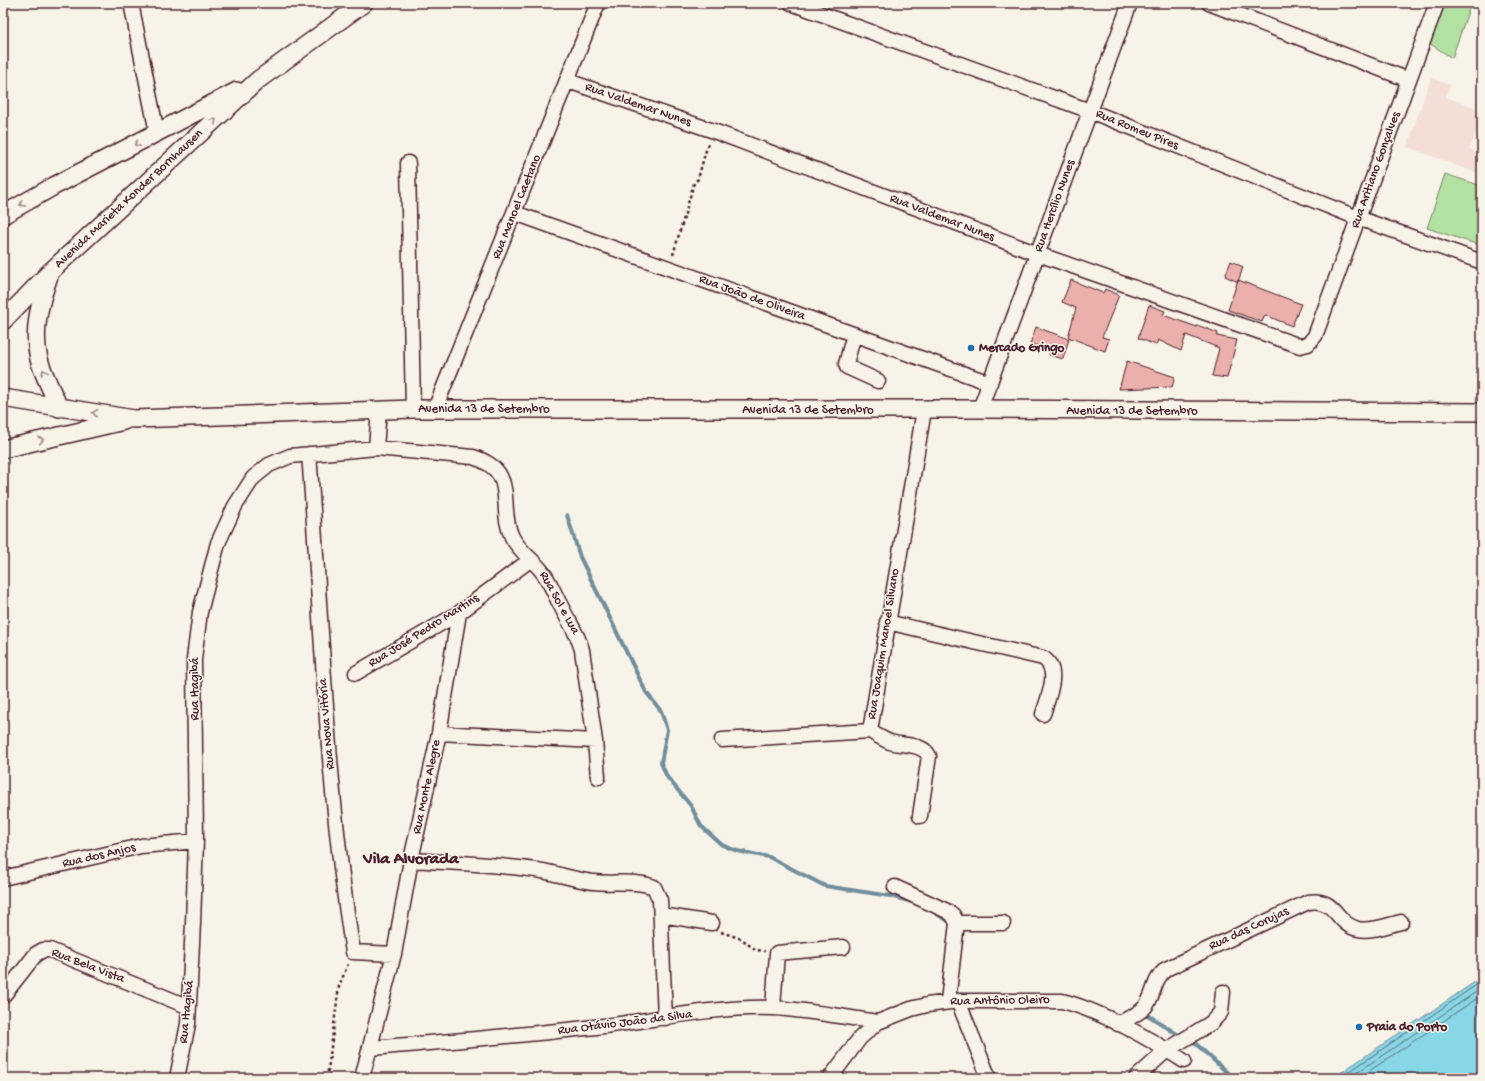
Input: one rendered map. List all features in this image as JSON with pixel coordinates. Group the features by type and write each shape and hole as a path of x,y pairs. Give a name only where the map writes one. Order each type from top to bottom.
{"main road":[{"name":"Avenida Marieta Konder Bornhausen","path":"3,321 51,271 258,80 364,3"},
{"name":"Avenida Marieta Konder Bornhausen","path":"3,215 54,186 258,80"},
{"path":"51,271 40,304 37,328 39,358 59,408"},
{"name":"Avenida 13 de Setembro","path":"3,398 134,419 413,409 980,409 1482,412"},
{"name":"Avenida 13 de Setembro","path":"3,449 134,419"}],"street":[{"path":"131,3 157,133"},
{"name":"Rua Manoel Caetano","path":"435,410 598,3"},
{"name":"Rua Romeu Pires","path":"791,3 1090,111 1358,218 1482,262"},
{"name":"Rua Hercílio Nunes","path":"980,409 1130,3"},
{"path":"1209,3 1409,80"},
{"name":"Rua Aritiano Gonçalves","path":"1315,336 1437,3"},
{"name":"Rua Valdemar Nunes","path":"568,81 711,130 1038,254 1300,346 1308,344 1315,336"},
{"path":"408,163 413,409"},
{"name":"Rua João de Oliveira","path":"515,213 990,383"},
{"path":"854,334 846,364 847,367 878,381"},
{"path":"376,448 379,410"},
{"name":"Rua Joaquim Manoel Silvano","path":"722,740 870,731 887,622 924,410"},
{"name":"Rua Itagibá","path":"177,1078 188,1024 196,841 194,659 200,612 218,543 235,506 253,478 269,465 290,456 376,448"},
{"name":"Rua Sol e Lua","path":"376,448 457,455 485,460 494,468 504,489 509,528 512,537 548,580 561,607 578,636 595,741 598,777"},
{"name":"Rua Nova Vitória","path":"308,454 318,566 324,694 344,901 352,952"},
{"name":"Rua José Pedro Martins","path":"356,673 459,613 530,560"},
{"name":"Rua Monte Alegre","path":"362,1078 372,1048 394,954 411,860 439,732 459,613"},
{"path":"887,622 1043,658 1049,661 1052,669 1052,678 1043,714"},
{"path":"870,731 890,742 921,748 927,752 929,756 920,816"},
{"path":"439,732 595,741"},
{"name":"Rua dos Anjos","path":"3,878 141,846 196,841"},
{"path":"411,860 542,871 606,884 646,884 654,887 658,892 661,915 665,1018"},
{"path":"895,887 954,915 957,923 953,1001 989,1078"},
{"name":"Rua das Corujas","path":"1118,1024 1143,1009 1148,1003 1156,980 1166,969 1308,902 1321,901 1330,905 1344,921 1358,929 1368,929 1401,922"},
{"path":"661,915 712,923"},
{"path":"957,923 1003,923"},
{"path":"773,1008 776,953 843,947"},
{"name":"Rua Bela Vista","path":"3,996 36,954 43,950 50,950 189,1007"},
{"path":"352,952 394,954"},
{"path":"1136,1078 1167,1050 1211,1023 1221,1012 1223,992"},
{"name":"Rua Antônio Oleiro","path":"830,1078 860,1038 878,1022 911,1009 953,1001 1062,1001 1071,1003 1118,1024 1167,1050 1184,1061"},
{"name":"Rua Otávio João da Silva","path":"372,1048 560,1032 724,1011 773,1008 878,1022"}],"path":[{"path":"670,268 694,183 698,179 711,130"},
{"path":"712,923 722,932 742,939 755,950 776,953"},
{"path":"327,1078 339,986 352,952"}],"shaded area":[{"path":"1431,78 1450,85 1446,97 1482,110 1482,132 1477,131 1469,149 1482,154 1482,175 1407,147"}],"green space":[{"path":"1444,3 1471,3 1452,58 1429,43"},
{"path":"1445,174 1482,186 1482,246 1427,228"}],"water":[{"path":"1482,977 1482,1078 1333,1078"}],"building":[{"path":"1231,261 1243,267 1238,282 1225,276"},
{"path":"1071,280 1103,293 1105,289 1119,295 1102,337 1109,339 1105,351 1068,337 1076,308 1062,302"},
{"path":"1238,280 1301,304 1292,326 1265,315 1262,322 1228,310"},
{"path":"1149,305 1165,311 1163,315 1218,333 1217,336 1237,340 1227,378 1212,376 1219,348 1186,335 1181,351 1158,340 1156,345 1138,338"},
{"path":"1036,327 1069,339 1063,359 1049,355 1050,349 1030,344"},
{"path":"1127,361 1175,377 1172,387 1119,389"}],"waterway":[{"path":"567,515 580,557 646,692 661,711 667,730 661,763 667,777 691,806 701,826 722,845 737,851 769,857 825,886 890,896 916,903"},
{"path":"934,912 950,922 950,925"},
{"path":"1148,1015 1180,1036"},
{"path":"1195,1043 1233,1078"}],"place":[{"name":"Mercado Gringo","path":"971,348"},
{"name":"Praia do Porto","path":"1359,1027"}],"district":[{"name":"Vila Alvorada","path":"411,860"}]}
